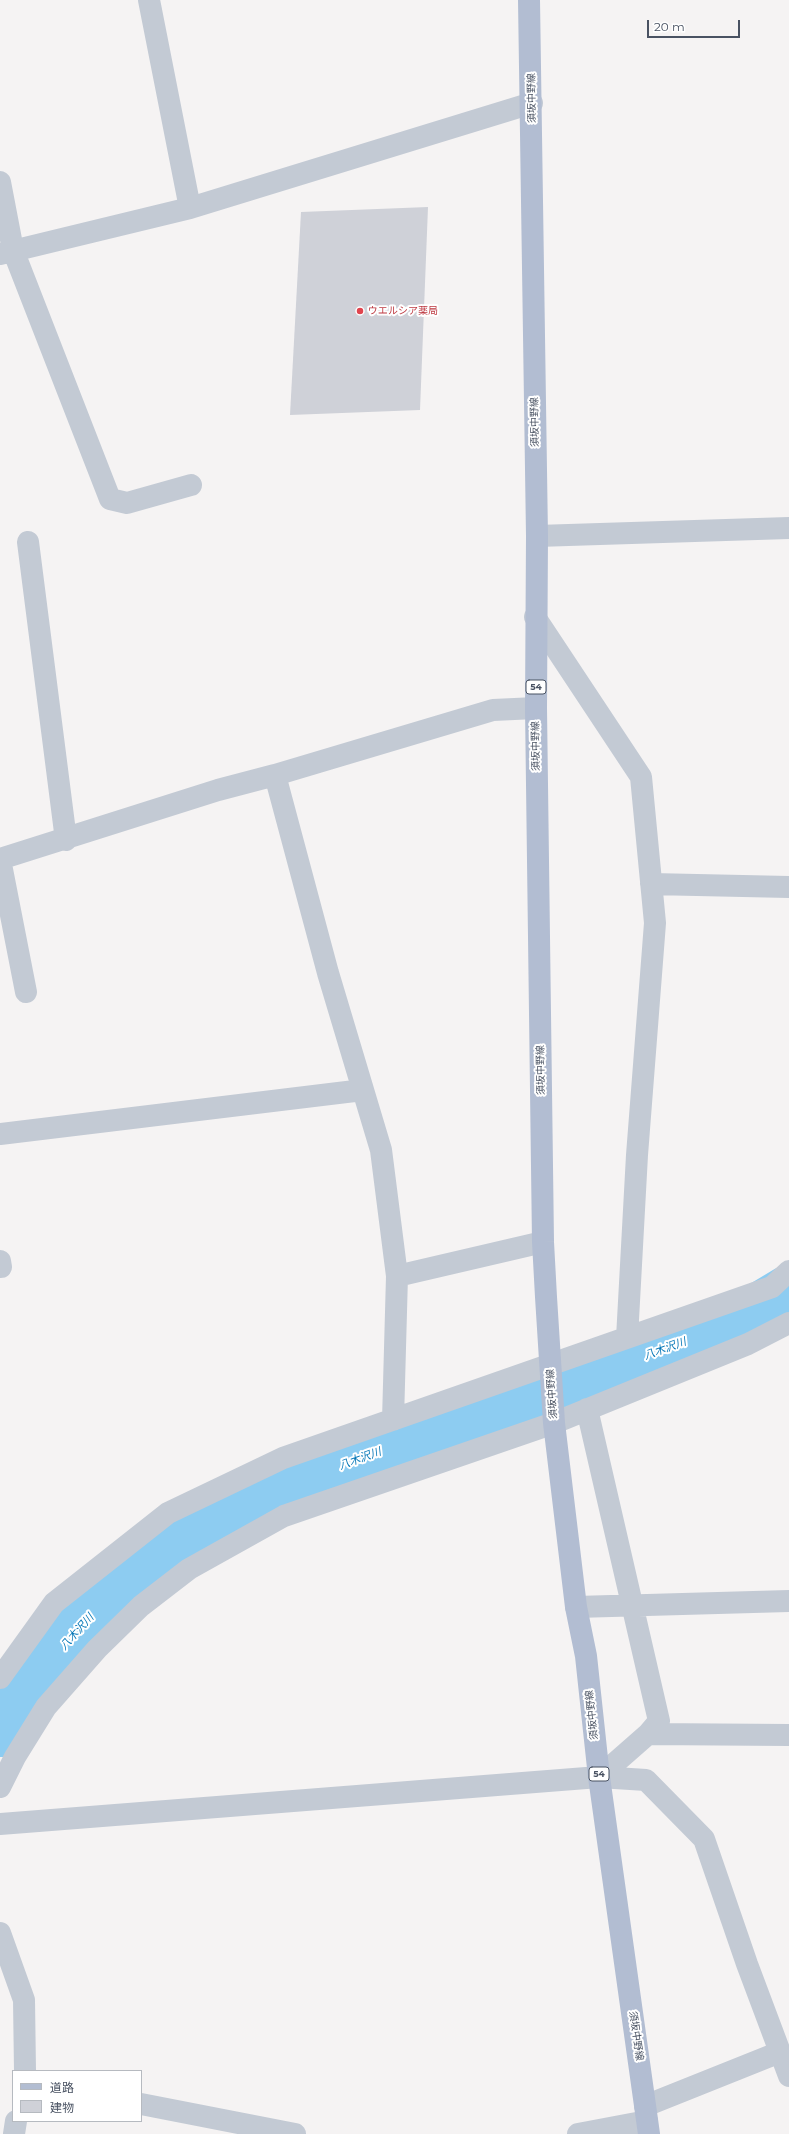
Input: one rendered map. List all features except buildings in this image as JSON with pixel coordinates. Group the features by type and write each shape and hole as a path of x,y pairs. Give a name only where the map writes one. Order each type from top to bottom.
{"main road":[{"name":"須坂中野線","path":"529,0 532,103 537,536 535,617 543,1242 550,1370 553,1419 576,1607 586,1656 599,1777 647,2120"}],"street":[{"path":"149,0 190,208"},
{"path":"6,252 190,208 532,103"},
{"path":"0,182 6,252 110,499 127,503 191,485"},
{"path":"537,536 789,528"},
{"path":"28,542 66,840"},
{"path":"535,617 641,777 655,923 637,1155 627,1338"},
{"path":"26,992 0,859 66,840 218,790 274,775 493,710 536,708"},
{"path":"274,775 328,973 381,1150 396,1276 393,1420"},
{"path":"651,884 789,887"},
{"path":"0,1134 363,1090"},
{"path":"396,1276 543,1242"},
{"path":"0,1678 54,1603 168,1513 283,1458 393,1420 550,1370 627,1338 772,1287 789,1271"},
{"path":"0,1787 15,1757 51,1701 97,1649 141,1606 189,1569 284,1516 553,1419 587,1409 748,1344 789,1323"},
{"path":"587,1409 659,1721 648,1734 599,1777"},
{"path":"576,1607 631,1604 789,1601"},
{"path":"648,1734 789,1735"},
{"path":"0,1824 599,1777 646,1780 704,1839 747,1964 786,2066 647,2120 578,2134"},
{"path":"0,1933 24,2000 25,2070"},
{"path":"142,2104 295,2134"},
{"path":"14,2134 16,2122"}],"waterway":[{"name":"八木沢川","path":"0,1729 21,1694 100,1607 159,1556 222,1515 310,1478 744,1320 789,1293"}],"place":[{"name":"ウエルシア薬局","path":"360,311"}]}
